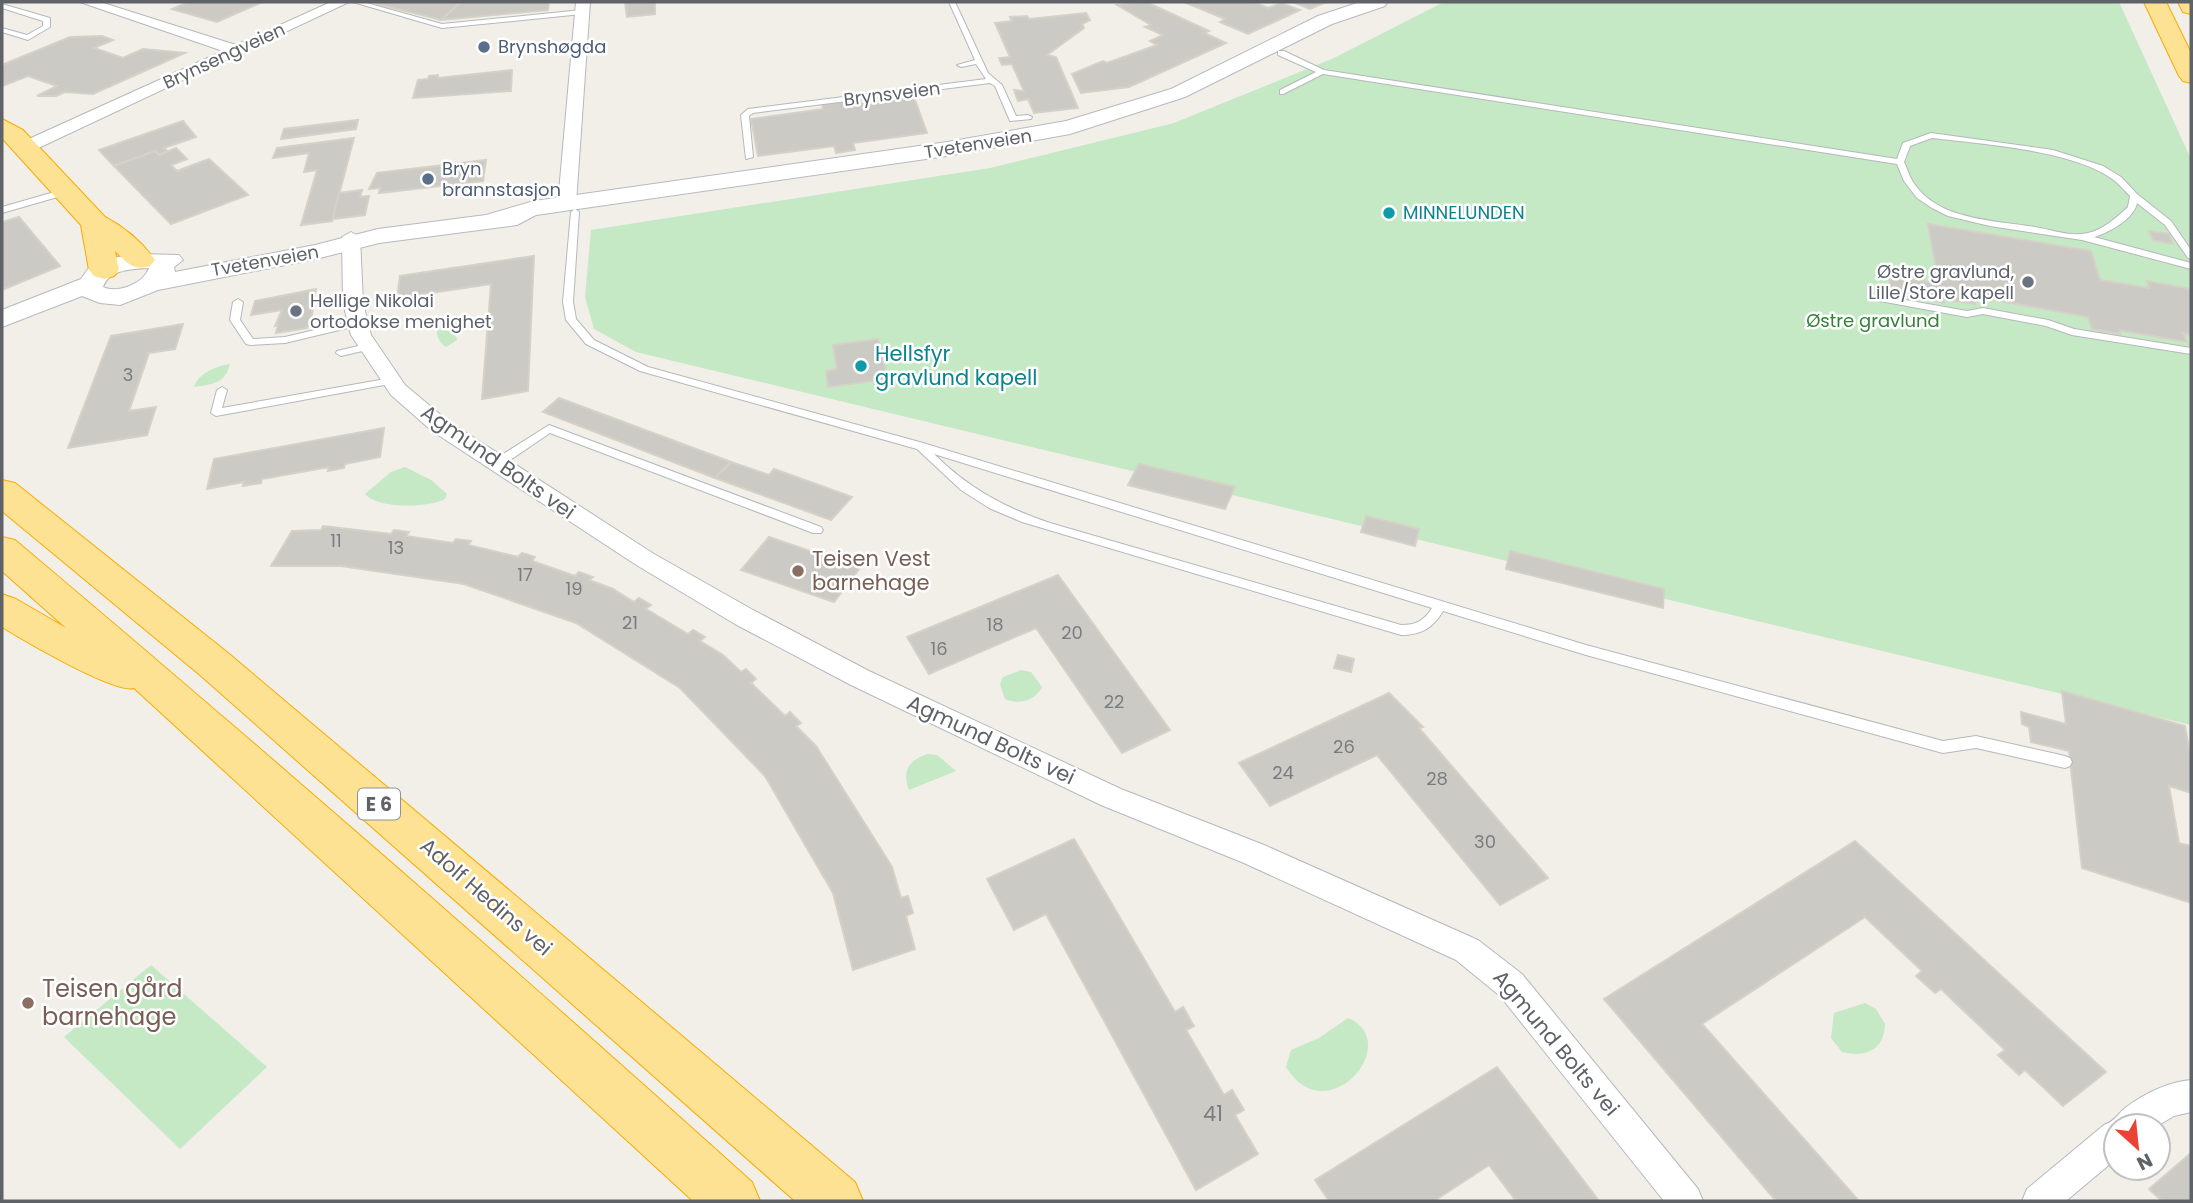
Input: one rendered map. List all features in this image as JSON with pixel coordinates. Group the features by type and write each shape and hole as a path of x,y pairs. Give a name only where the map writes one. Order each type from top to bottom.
{"highway":[{"path":"2189,2 2191,7"},
{"path":"2155,6 2191,76"},
{"path":"14,136 95,223 112,232 149,268"},
{"path":"95,223 102,284"},
{"name":"Adolf Hedins vei","path":"2,492 224,673 836,1201"},
{"name":"E 6","path":"2,550 171,694 463,953 733,1201"},
{"name":"E 6","path":"2,609 55,640 171,694"}],"main road":[{"name":"Tvetenveien","path":"102,284 135,292 149,268 495,219 1038,134 1101,119 1178,93 1218,83 1338,26 1371,5"},
{"name":"Tvetenveien","path":"1178,93 1325,20 1371,5"},
{"path":"2,319 102,284"},
{"path":"2,334 102,284"}],"street":[{"path":"87,2 235,50"},
{"name":"Brynsengveien","path":"14,136 106,111 342,2"},
{"path":"571,207 582,7"},
{"name":"Agmund Bolts vei","path":"351,240 355,341 431,419 496,464 656,566 744,617 869,682 1111,797 1254,854 1467,950 1511,985 1686,1201"},
{"path":"2147,1112 2176,1097 2191,1096"},
{"path":"2039,1201 2102,1149"}],"lane":[{"path":"356,2 442,26 582,7"},
{"path":"952,2 978,61 998,85 1013,119 1028,117"},
{"path":"2,6 47,20 46,27 28,38 2,30"},
{"path":"1281,53 1322,72 1900,162"},
{"path":"961,65 978,61"},
{"path":"1283,92 1322,72"},
{"name":"Brynsveien","path":"749,156 745,115 751,111 992,80"},
{"path":"2191,256 2168,223 2134,196 2118,179 2068,156 1951,136 1931,135 1906,145 1900,162 1903,174 1916,193 1930,205 1949,215 2082,237 2191,266"},
{"path":"2,212 65,192"},
{"path":"2082,237 2117,222 2132,208 2134,196"},
{"path":"571,207 568,302 571,320 590,342 644,369 919,446 1729,691 1943,747 1976,742 2066,762"},
{"path":"1883,299 1968,314 1983,311 2048,323 2072,332 2191,351"},
{"path":"238,302 235,320 250,342 298,337 355,341"},
{"path":"222,390 216,413 391,380"},
{"path":"496,464 549,429 817,530"},
{"path":"919,446 948,476 994,508 1046,526 1233,578 1402,630 1411,631 1429,624 1440,604"}],"green space":[{"name":"Østre gravlund","path":"1444,2 2119,2 2191,159 2191,725 636,352 594,329 585,297 591,230 990,168 1174,123 1334,58"},
{"path":"444,316 457,322 454,331 457,340 446,347 439,340 437,333"},
{"path":"230,364 221,379 212,384 194,387 209,371"},
{"path":"405,467 431,480 447,494 445,499 427,504 391,505 371,499 365,494 391,472"},
{"path":"1021,670 1031,672 1042,687 1035,696 1026,700 1016,702 1005,699 1000,684 1003,677"},
{"path":"927,754 937,755 956,771 909,790 906,777 908,768 915,760"},
{"path":"151,965 267,1067 180,1149 64,1037"},
{"path":"1865,1003 1876,1009 1885,1024 1881,1040 1866,1053 1842,1052 1831,1038 1834,1013"},
{"path":"1348,1018 1363,1030 1368,1045 1364,1062 1354,1077 1339,1087 1321,1091 1303,1085 1286,1067 1291,1050 1319,1038"}],"building":[{"path":"189,2 260,3 217,22 172,9"},
{"path":"461,2 441,20 377,4"},
{"path":"461,2 549,2 548,10 441,20"},
{"path":"625,2 655,2 655,14 627,17"},
{"path":"1146,2 1209,31 1204,33 1226,43 1129,87 1081,93 1072,74 1103,61 1107,63 1157,45 1150,41 1163,35 1145,27 1151,25 1117,5"},
{"path":"1184,2 1253,2 1268,8 1281,3 1300,10 1248,34 1220,22 1225,19"},
{"path":"1293,2 1326,2 1310,9"},
{"path":"1086,13 1090,20 1082,24 1084,28 1047,55 1056,57 1078,108 1034,113 1028,99 1018,101 1014,90 1024,91 1012,64 1002,65 999,58 1010,57 995,23 1012,21 1010,17 1027,16 1029,19"},
{"path":"102,36 113,40 94,48 123,58 143,49 185,53 93,94 65,92 56,96 37,96 57,86 28,76 2,86 2,65 70,37"},
{"path":"512,70 511,91 413,98 418,80 428,79 429,76 438,75 438,78"},
{"path":"914,97 927,133 853,143 855,150 836,153 834,146 758,156 751,119 823,109 822,104 860,99 861,104"},
{"path":"358,120 356,129 281,139 284,129"},
{"path":"183,121 196,137 164,148 168,152 159,155 155,151 114,166 99,150"},
{"path":"354,138 332,221 301,225 317,170 304,172 309,153 273,158 277,148"},
{"path":"176,148 187,159 171,165 177,171 209,159 248,195 171,224 114,166 155,151 159,155"},
{"path":"486,160 483,181 379,193 380,188 369,189 377,173"},
{"path":"362,190 360,197 369,196 365,215 333,219 339,193"},
{"path":"19,217 60,266 2,290 2,222"},
{"name":"Østre gravlund, Lille/Store kapell","path":"1928,224 2091,251 2100,280 2149,288 2147,281 2191,289 2191,335 2183,333 2187,342 2119,330 2120,334 2092,329 2088,317 1973,296 1975,304 1943,299 1944,303 1890,289 1889,275 1939,284"},
{"path":"2149,231 2169,234 2173,244 2153,240"},
{"path":"534,256 528,391 482,399 491,284 397,298 400,276"},
{"name":"Hellige Nikolai ortodokse menighet","path":"316,289 311,321 307,328 276,333 278,325 275,326 282,310 251,315 255,301"},
{"path":"183,324 175,349 149,353 129,411 156,407 147,435 68,448 111,336"},
{"name":"Hellsfyr gravlund kapell","path":"878,339 888,379 828,387 826,371 837,369 833,345"},
{"path":"559,398 731,462 715,478 543,412"},
{"path":"384,428 380,457 345,464 344,468 328,471 329,467 262,479 261,483 243,486 244,482 207,489 214,459"},
{"path":"731,462 769,475 774,469 852,497 831,520 715,478"},
{"path":"1139,464 1235,487 1225,509 1128,485"},
{"path":"1366,516 1419,529 1415,546 1361,532"},
{"path":"323,526 391,534 394,530 409,532 406,536 453,543 456,539 471,541 468,545 518,557 522,553 535,557 532,561 575,576 579,572 593,577 589,580 613,589 634,602 639,598 651,605 646,609 688,634 693,630 705,637 700,641 723,655 741,672 746,669 756,679 751,683 785,716 790,712 801,723 796,726 816,746 892,867 901,898 908,896 913,913 906,916 915,949 853,970 833,893 765,776 680,688 576,623 464,584 341,566 271,566 292,531 321,530"},
{"path":"769,537 860,568 834,602 741,570"},
{"path":"1510,551 1664,589 1663,608 1506,569"},
{"path":"1058,575 1170,730 1122,753 1036,628 929,674 907,637"},
{"path":"1338,655 1354,659 1351,672 1334,668"},
{"path":"2062,691 2185,726 2191,759 2191,793 2169,786 2179,843 2191,846 2191,903 2082,868 2069,751 2031,742 2029,727 2022,724 2021,712 2066,724"},
{"path":"1389,693 1423,727 1419,728 1548,878 1500,905 1377,755 1270,806 1239,763"},
{"path":"1074,839 1175,1012 1183,1007 1194,1026 1186,1030 1224,1095 1232,1090 1244,1110 1235,1115 1258,1154 1196,1190 1046,914 1014,930 987,879"},
{"path":"1855,841 2106,1072 2063,1106 2025,1070 2019,1075 1998,1055 2005,1050 1941,989 1935,993 1916,976 1922,971 1865,917 1702,1024 1859,1201 1776,1201 1604,999"},
{"path":"1497,1067 1599,1201 1516,1201 1489,1165 1434,1201 1329,1201 1315,1180"},
{"path":"2191,1153 2191,1201 2162,1201 2149,1189 2157,1182 2172,1182 2172,1169"}],"place":[{"name":"Brynshøgda","path":"484,47"},
{"name":"Bryn brannstasjon","path":"428,179"},
{"name":"MINNELUNDEN","path":"1389,213"},
{"name":"Østre gravlund, Lille/Store kapell","path":"2028,282"},
{"name":"Hellige Nikolai ortodokse menighet","path":"296,311"},
{"name":"Hellsfyr gravlund kapell","path":"861,366"},
{"name":"Teisen Vest barnehage","path":"798,571"},
{"name":"Teisen gård barnehage","path":"28,1003"}]}
